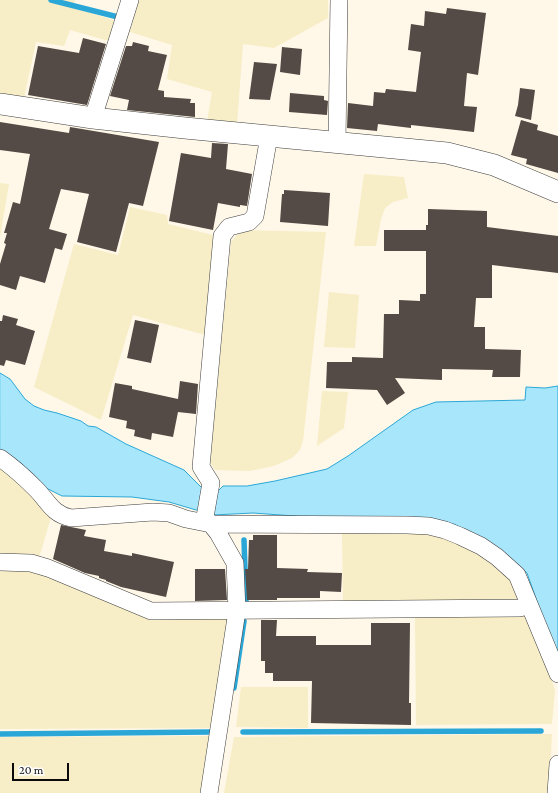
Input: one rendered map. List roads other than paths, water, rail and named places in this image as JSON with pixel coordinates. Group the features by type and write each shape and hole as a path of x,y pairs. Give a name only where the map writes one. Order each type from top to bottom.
{"street":[{"path":"93,118 130,0"},
{"path":"337,143 339,0"},
{"path":"0,104 93,118 447,153 494,165 558,192"},
{"path":"209,793 237,611 235,563 218,533 208,521 211,483 201,467 222,236 229,227 249,222 255,216 269,136"},
{"path":"0,458 36,489 55,511 62,516 71,518 153,512 169,513 186,519 208,521 408,525 429,526 445,530 481,546 497,557 517,575 558,674"},
{"path":"0,562 31,563 48,568 151,611 520,608 529,605"},
{"path":"556,793 558,764"}],"water":[{"path":"0,373 10,379 25,399 34,406 81,421 88,426 96,427 126,444 184,470 201,487 219,490 223,486 247,486 327,469 413,410 436,402 525,400 526,387 545,388 558,386 558,661 527,573 503,552 476,535 454,524 431,519 336,519 253,513 213,515 169,502 132,497 62,496 46,488 22,464 0,449"}],"waterway":[{"path":"51,0 118,17"},
{"path":"244,540 246,601"},
{"path":"234,688 244,621"},
{"path":"243,732 541,731"},
{"path":"0,734 211,732"}]}
